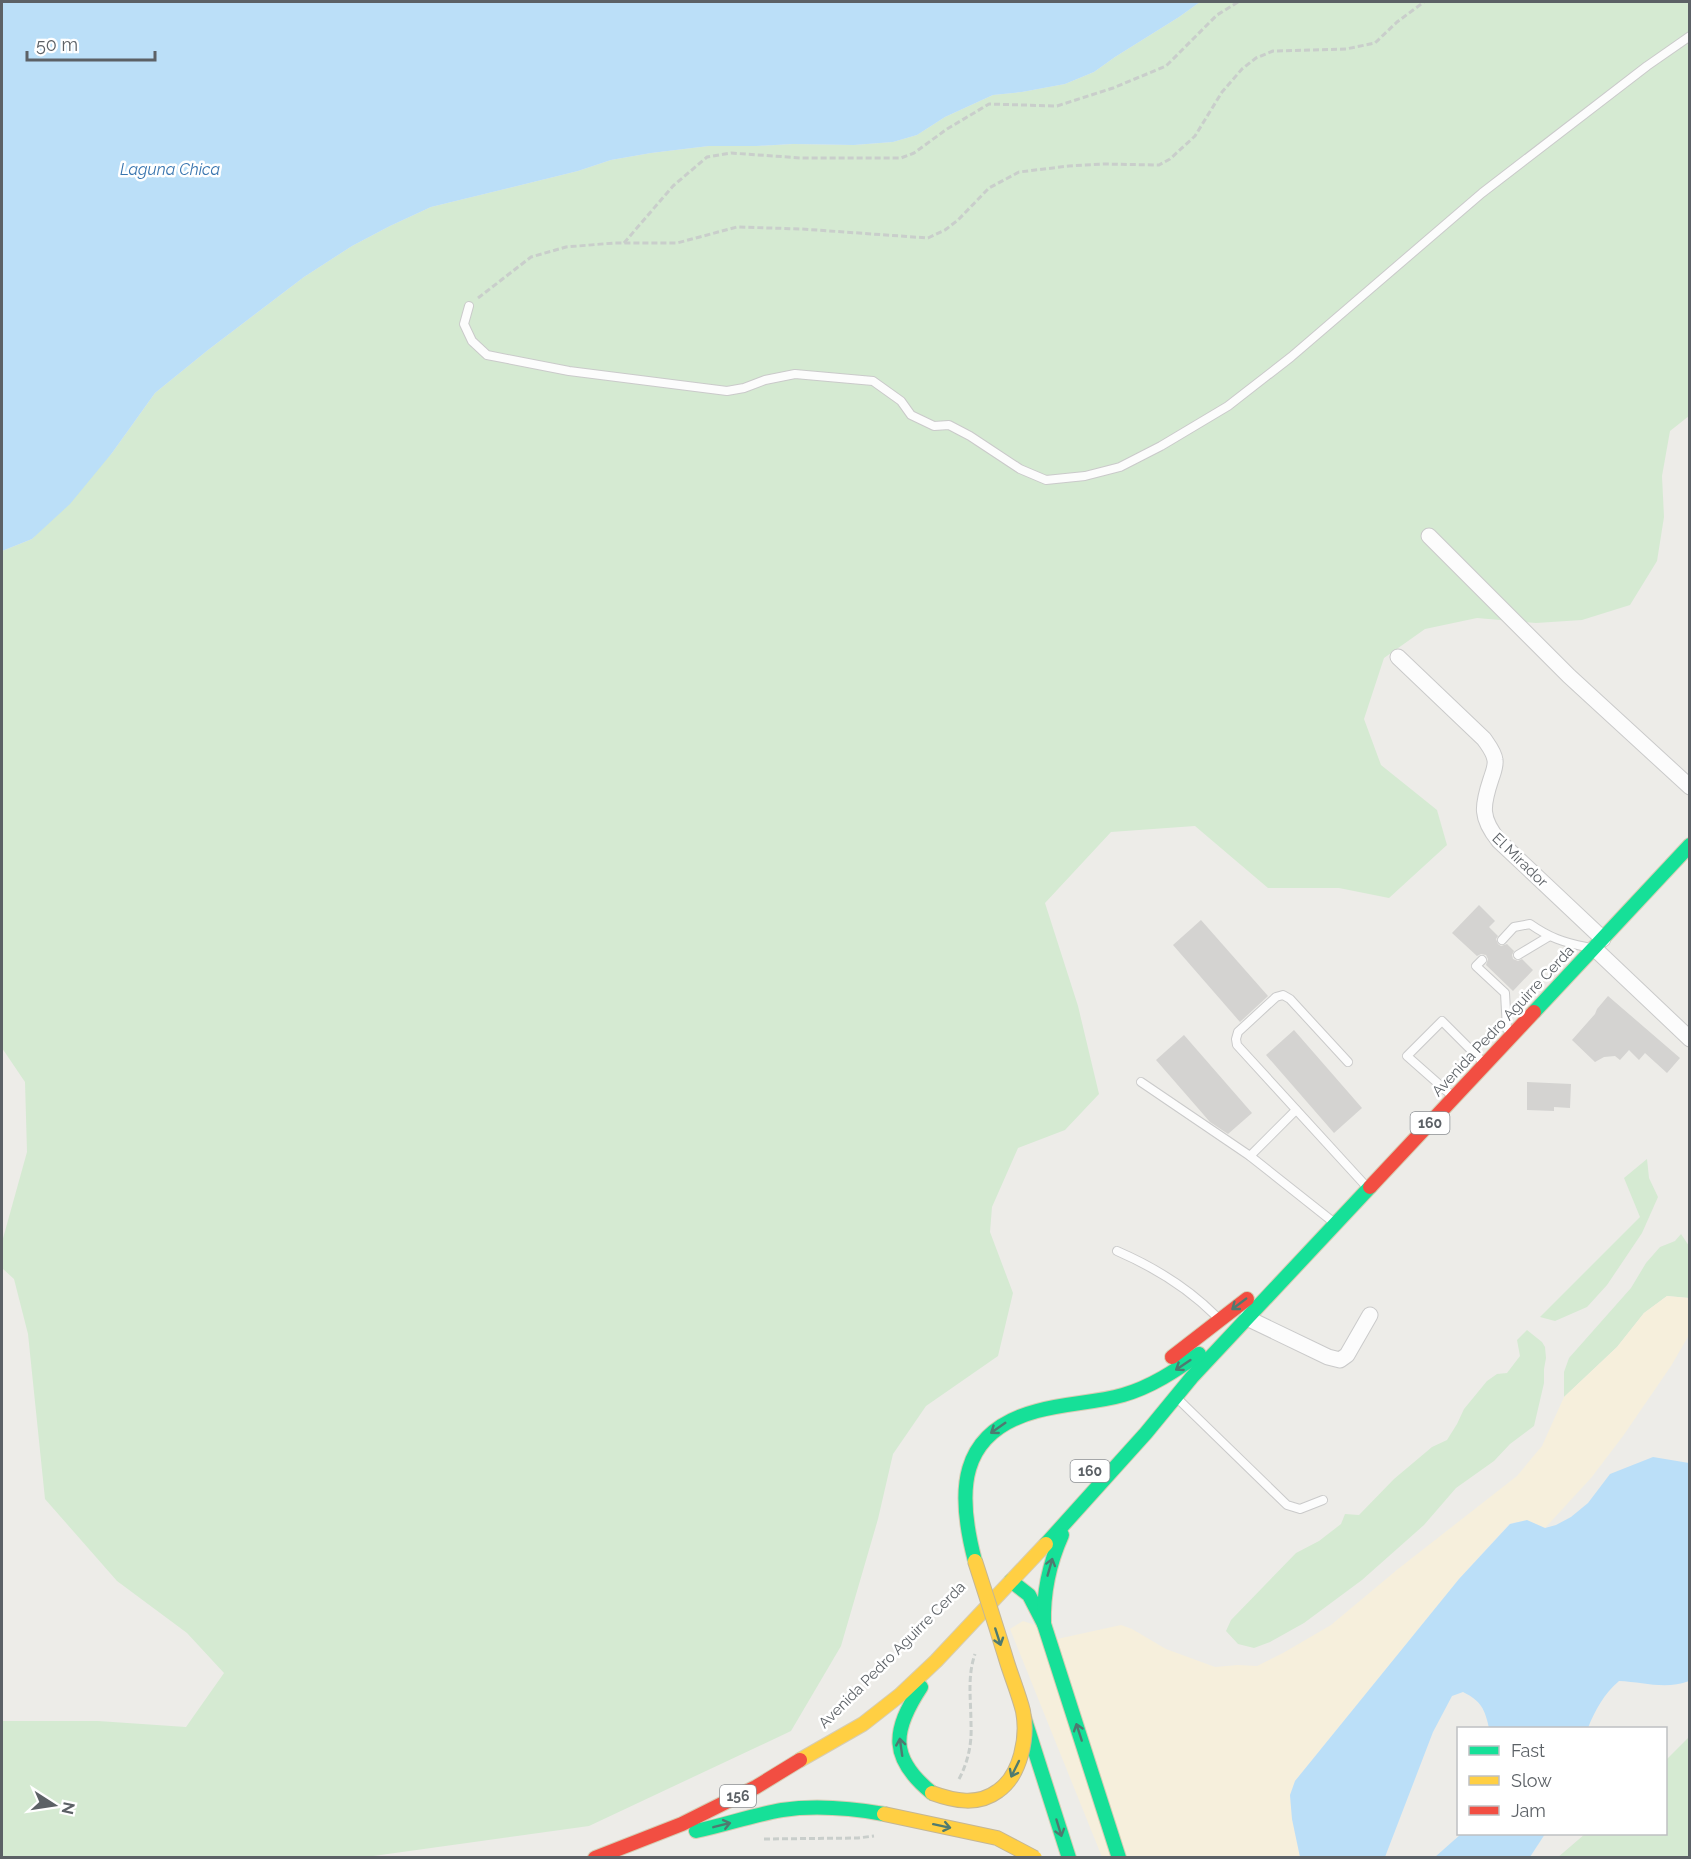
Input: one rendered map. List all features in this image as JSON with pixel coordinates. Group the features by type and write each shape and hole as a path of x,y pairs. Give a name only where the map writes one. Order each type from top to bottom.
{"main road":[{"name":"Avenida Pedro Aguirre Cerda","path":"828,1743 875,1716 936,1661 1073,1515 1247,1317 1598,944 1681,860 1689,845"},
{"path":"1052,1408 1083,1395 1117,1386 1172,1357 1219,1319 1304,1257"},
{"path":"1069,1857 966,1530 964,1496 973,1456 984,1439 1001,1425 1024,1414 1097,1402 1150,1385 1190,1361 1247,1317"},
{"name":"Avenida Pedro Aguirre Cerda","path":"1133,1426 1192,1377"},
{"path":"1044,1624 1043,1607 1049,1569 1059,1541 1073,1515"},
{"name":"Avenida Pedro Aguirre Cerda","path":"971,1599 995,1573 1011,1581"},
{"path":"1011,1581 1029,1595 1044,1624 1119,1857"},
{"path":"936,1661 927,1680 907,1708 900,1729 899,1741 901,1753 910,1773 916,1781 932,1793 945,1799 967,1803 988,1797 1005,1785 1017,1768 1020,1758 1023,1712"},
{"name":"Avenida Pedro Aguirre Cerda","path":"828,1743 882,1692"},
{"name":"156","path":"595,1857 644,1840 738,1797 828,1743"},
{"path":"644,1840 783,1810 830,1807 885,1814 997,1838 1035,1857"}],"street":[{"path":"1429,536 1569,676 1689,787"},
{"name":"El Mirador","path":"1398,657 1484,739 1491,750 1495,761 1494,771 1484,801 1488,828 1689,1039"},
{"path":"1247,1317 1328,1357 1340,1360 1347,1355 1370,1315"}],"lane":[{"path":"470,306 464,324 472,341 487,355 569,371 727,391 795,374 873,381 901,401 911,415 934,426 949,425 1020,469 1046,480 1085,476 1120,467 1161,446 1228,406 1292,357 1482,193 1689,36"},
{"path":"1502,940 1514,927 1530,924 1548,936 1563,942 1598,944"},
{"path":"1518,955 1548,936"},
{"path":"1482,960 1476,966 1497,980 1504,993 1507,1041"},
{"path":"1348,1062 1290,999 1283,995 1276,997 1238,1032 1236,1039 1237,1045 1368,1189"},
{"path":"1454,1097 1407,1056 1442,1021 1485,1064"},
{"path":"1141,1082 1250,1156 1335,1224"},
{"path":"1250,1156 1296,1110"},
{"path":"1117,1251 1137,1259 1175,1282 1219,1319"},
{"path":"1176,1397 1287,1505 1300,1509 1323,1500"}],"path":[{"path":"624,243 673,186 707,157 731,153 801,158 901,158 914,153 947,129 989,104 1057,106 1113,88 1166,66 1217,15 1238,2"},
{"path":"470,306 531,257 566,248 624,243 677,243 737,227 927,238 945,230 958,220 989,188 1019,172 1081,165 1159,165 1170,159 1195,136 1222,92 1242,69 1256,58 1273,51 1346,49 1374,43 1424,2"},
{"path":"955,1786 965,1768 971,1743 969,1684 976,1651"},
{"path":"756,1839 878,1836"}],"green space":[{"path":"1200,2 1689,2 1689,416 1670,431 1662,476 1664,517 1657,561 1630,605 1582,620 1536,623 1477,618 1425,629 1384,658 1364,719 1381,765 1437,810 1447,845 1389,898 1339,888 1268,888 1195,826 1111,832 1045,903 1078,1006 1099,1094 1065,1130 1018,1148 992,1207 990,1232 1013,1293 998,1356 926,1406 893,1454 878,1519 841,1646 791,1731 589,1826 359,1858 2,1858 2,1721 98,1721 186,1727 224,1673 187,1633 117,1581 45,1499 28,1334 14,1279 2,1268 2,1242 27,1152 25,1082 2,1048 2,551 32,539 112,453 155,393 208,350 304,277 352,246 431,207 578,171 611,160 651,153 709,146 854,145 893,142 917,135 945,117 993,95 1065,84 1094,72"},
{"path":"1647,1159 1649,1178 1658,1197 1642,1233 1607,1285 1587,1307 1555,1321 1540,1317 1640,1217 1624,1178"},
{"path":"1681,1234 1689,1246 1689,1298 1667,1296 1644,1313 1617,1347 1564,1397 1564,1372 1569,1358 1631,1288 1646,1263 1660,1247 1675,1241"},
{"path":"1527,1330 1542,1342 1546,1358 1544,1383 1534,1426 1510,1444 1494,1461 1456,1488 1424,1525 1362,1580 1304,1623 1254,1648 1238,1644 1226,1631 1231,1620 1296,1553 1319,1541 1341,1524 1345,1514 1359,1515 1394,1479 1432,1447 1447,1440 1464,1409 1487,1381 1497,1374 1507,1373 1520,1356 1517,1340"},
{"path":"1689,1737 1689,1857 1557,1858 1584,1835 1667,1835 1667,1759"}],"sand":[{"path":"1667,1296 1689,1298 1689,1335 1671,1366 1591,1478 1545,1528 1527,1522 1509,1524 1459,1579 1295,1781 1290,1796 1300,1857 1102,1857 1010,1629 1023,1621 1035,1625 1057,1639 1121,1625 1166,1649 1215,1667 1257,1666 1283,1653 1331,1625 1398,1569 1517,1476 1542,1446 1564,1397 1617,1347 1644,1313"}],"water":[{"name":"Laguna Chica","path":"2,2 1200,2 1094,72 1065,84 993,95 945,117 917,135 893,142 854,145 709,146 651,153 611,160 578,171 431,207 352,246 304,277 208,350 155,393 112,453 70,504 32,539 2,551"},
{"path":"1653,1457 1689,1463 1689,1681 1663,1685 1619,1681 1600,1703 1588,1727 1489,1727 1484,1711 1478,1702 1463,1692 1452,1696 1433,1732 1385,1857 1300,1857 1292,1819 1290,1795 1295,1781 1459,1579 1510,1524 1527,1520 1545,1528 1556,1525 1571,1517 1588,1503 1610,1474"},
{"path":"1460,1835 1544,1835 1530,1857 1435,1857"}],"building":[{"path":"1479,905 1495,921 1489,927 1498,936 1496,939 1498,944 1501,946 1507,944 1514,951 1513,959 1518,961 1522,959 1533,970 1513,991 1486,965 1488,959 1486,955 1477,956 1452,933"},
{"path":"1201,920 1268,996 1240,1022 1173,945"},
{"path":"1608,996 1680,1058 1667,1073 1645,1053 1639,1060 1629,1050 1620,1060 1615,1056 1604,1057 1595,1062 1572,1040"},
{"path":"1294,1030 1362,1108 1334,1133 1266,1055"},
{"path":"1184,1035 1252,1113 1228,1134 1210,1122 1156,1060"},
{"path":"1527,1082 1571,1084 1570,1108 1554,1107 1554,1111 1527,1110"}],"traffic: fast":[{"path":"1534,1012 1690,845"},
{"path":"1046,1544 1146,1433 1192,1377 1370,1187"},
{"path":"975,1561 969,1536 966,1489 969,1468 977,1450 991,1434 1011,1421 1037,1411 1112,1398 1133,1392 1162,1378 1199,1354"},
{"path":"1044,1624 1048,1578 1062,1535"},
{"path":"1011,1581 1029,1595 1044,1624 1119,1858"},
{"path":"921,1687 904,1717 900,1731 900,1743 902,1756 908,1768 932,1793"},
{"path":"1024,1717 1069,1858"},
{"path":"696,1831 795,1808 833,1808 884,1814"}],"traffic: slow":[{"path":"800,1760 863,1724 900,1695 936,1661 1046,1544"},
{"path":"932,1793 966,1801 990,1796 1006,1784 1021,1755 1024,1732 1023,1711 975,1561"},
{"path":"884,1814 997,1838 1035,1858"}],"traffic: jam":[{"path":"1370,1187 1534,1012"},
{"path":"1172,1357 1247,1299"},
{"path":"595,1858 682,1824 756,1787 800,1760"}]}
